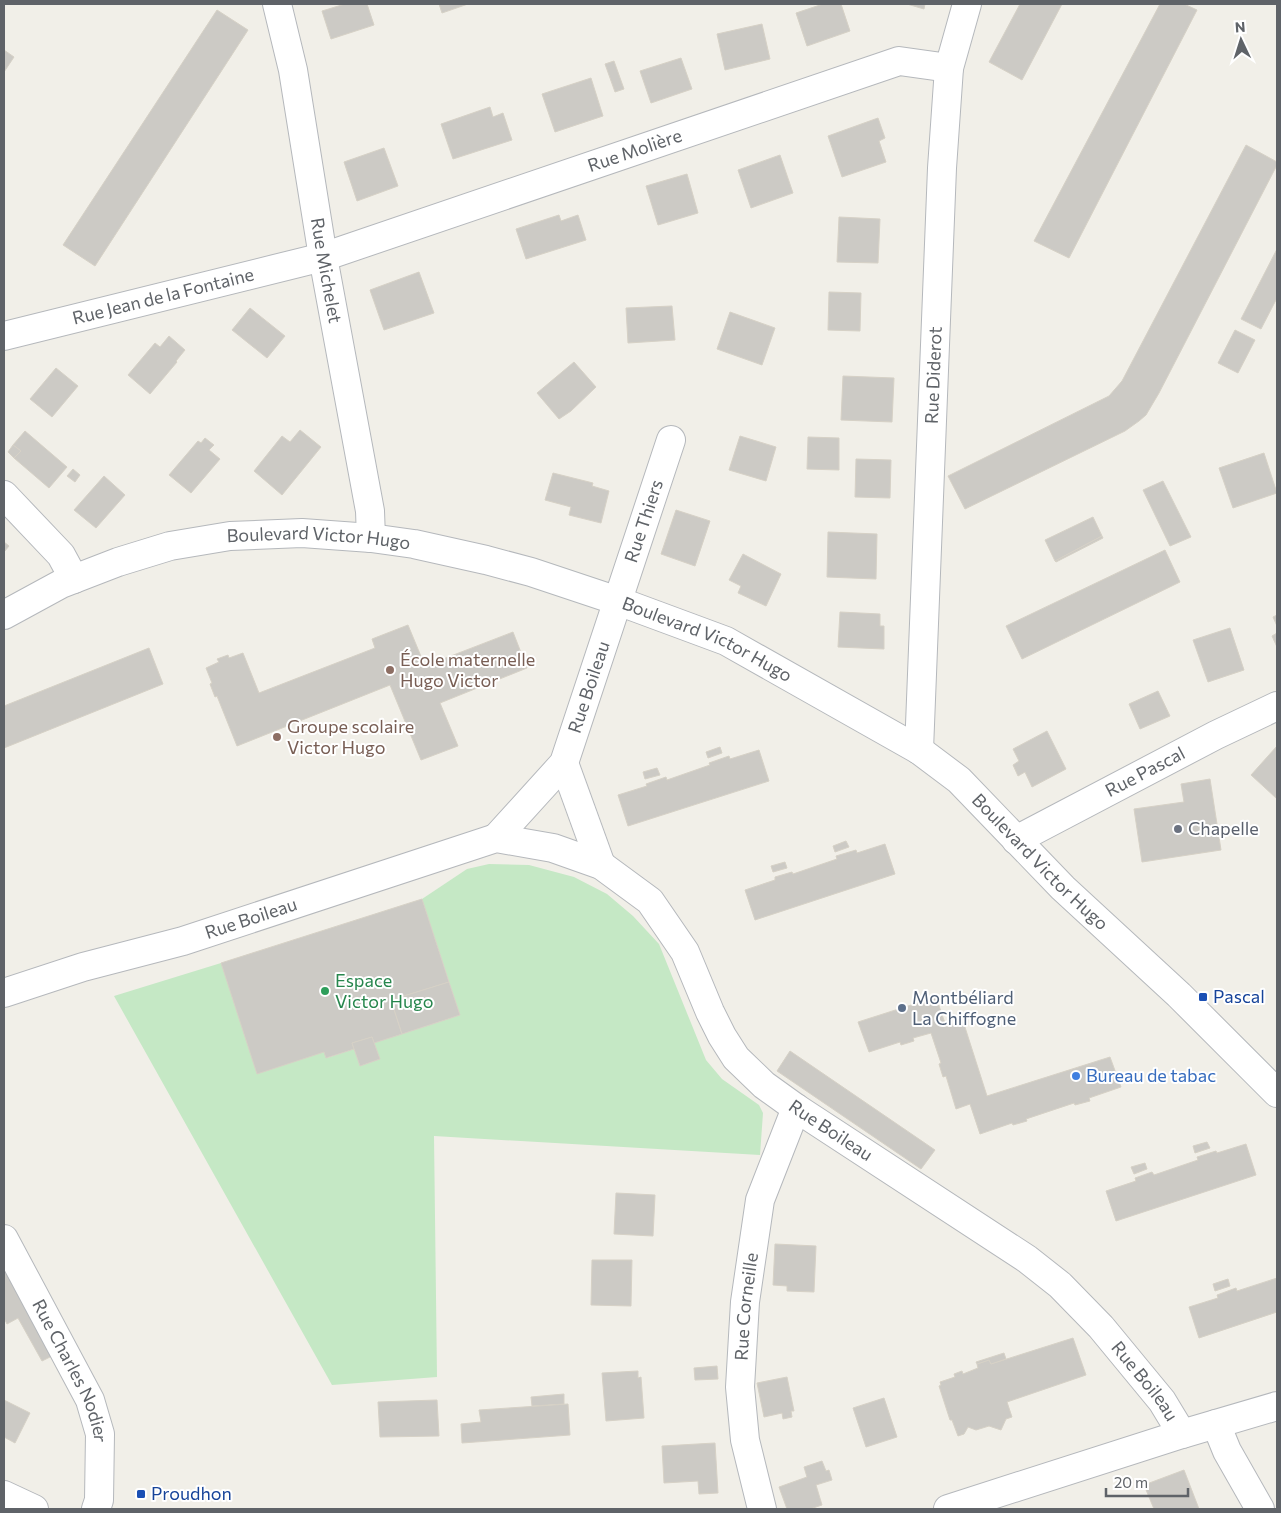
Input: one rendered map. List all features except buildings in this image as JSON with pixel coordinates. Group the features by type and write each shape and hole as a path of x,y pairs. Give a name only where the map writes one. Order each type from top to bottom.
{"street":[{"name":"Rue Michelet","path":"277,4 293,70 322,257 370,511 371,538"},
{"name":"Rue Diderot","path":"919,750 942,168 949,68 966,4"},
{"name":"Rue Molière","path":"322,257 899,61 949,68"},
{"name":"Rue Jean de la Fontaine","path":"4,336 322,257"},
{"name":"Rue Thiers","path":"618,601 671,440"},
{"path":"4,495 61,555 74,579"},
{"name":"Boulevard Victor Hugo","path":"4,615 61,584 118,562 170,546 230,536 302,533 371,538 414,544 486,560 531,572 618,601 726,641 919,750 959,780 1064,888 1179,995 1277,1093"},
{"name":"Rue Boileau","path":"496,838 564,763 618,601"},
{"name":"Rue Pascal","path":"1016,840 1216,735 1277,706"},
{"path":"564,763 600,865"},
{"name":"Rue Boileau","path":"4,993 83,967 184,941 496,838 553,848 600,865 650,902 685,952 710,1012 736,1058 764,1085 796,1108 1027,1258 1060,1285 1101,1327 1162,1401 1182,1434"},
{"name":"Rue Corneille","path":"762,1509 745,1440 740,1387 745,1302 760,1200 796,1108"},
{"name":"Rue Charles Nodier","path":"4,1239 90,1400 100,1434 99,1500 96,1509"},
{"path":"948,1509 999,1501 1182,1434 1277,1406"},
{"path":"1216,1424 1227,1451 1260,1509"},
{"path":"4,1495 34,1509"}],"green space":[{"path":"489,864 529,865 574,877 607,894 633,916 659,944 706,1060 722,1079 759,1105 763,1113 760,1155 434,1136 437,1377 332,1385 114,996 221,963 324,1052 327,1058 354,1049 360,1066 380,1059 374,1043 460,1015 422,899 467,869"}],"place":[{"name":"École maternelle Hugo Victor","path":"390,670"},
{"name":"Groupe scolaire Victor Hugo","path":"277,737"},
{"name":"Chapelle","path":"1178,829"},
{"name":"Espace Victor Hugo","path":"325,991"},
{"name":"Pascal","path":"1203,997"},
{"name":"Montbéliard La Chiffogne","path":"902,1008"},
{"name":"Bureau de tabac","path":"1076,1076"},
{"name":"Proudhon","path":"141,1494"}]}
